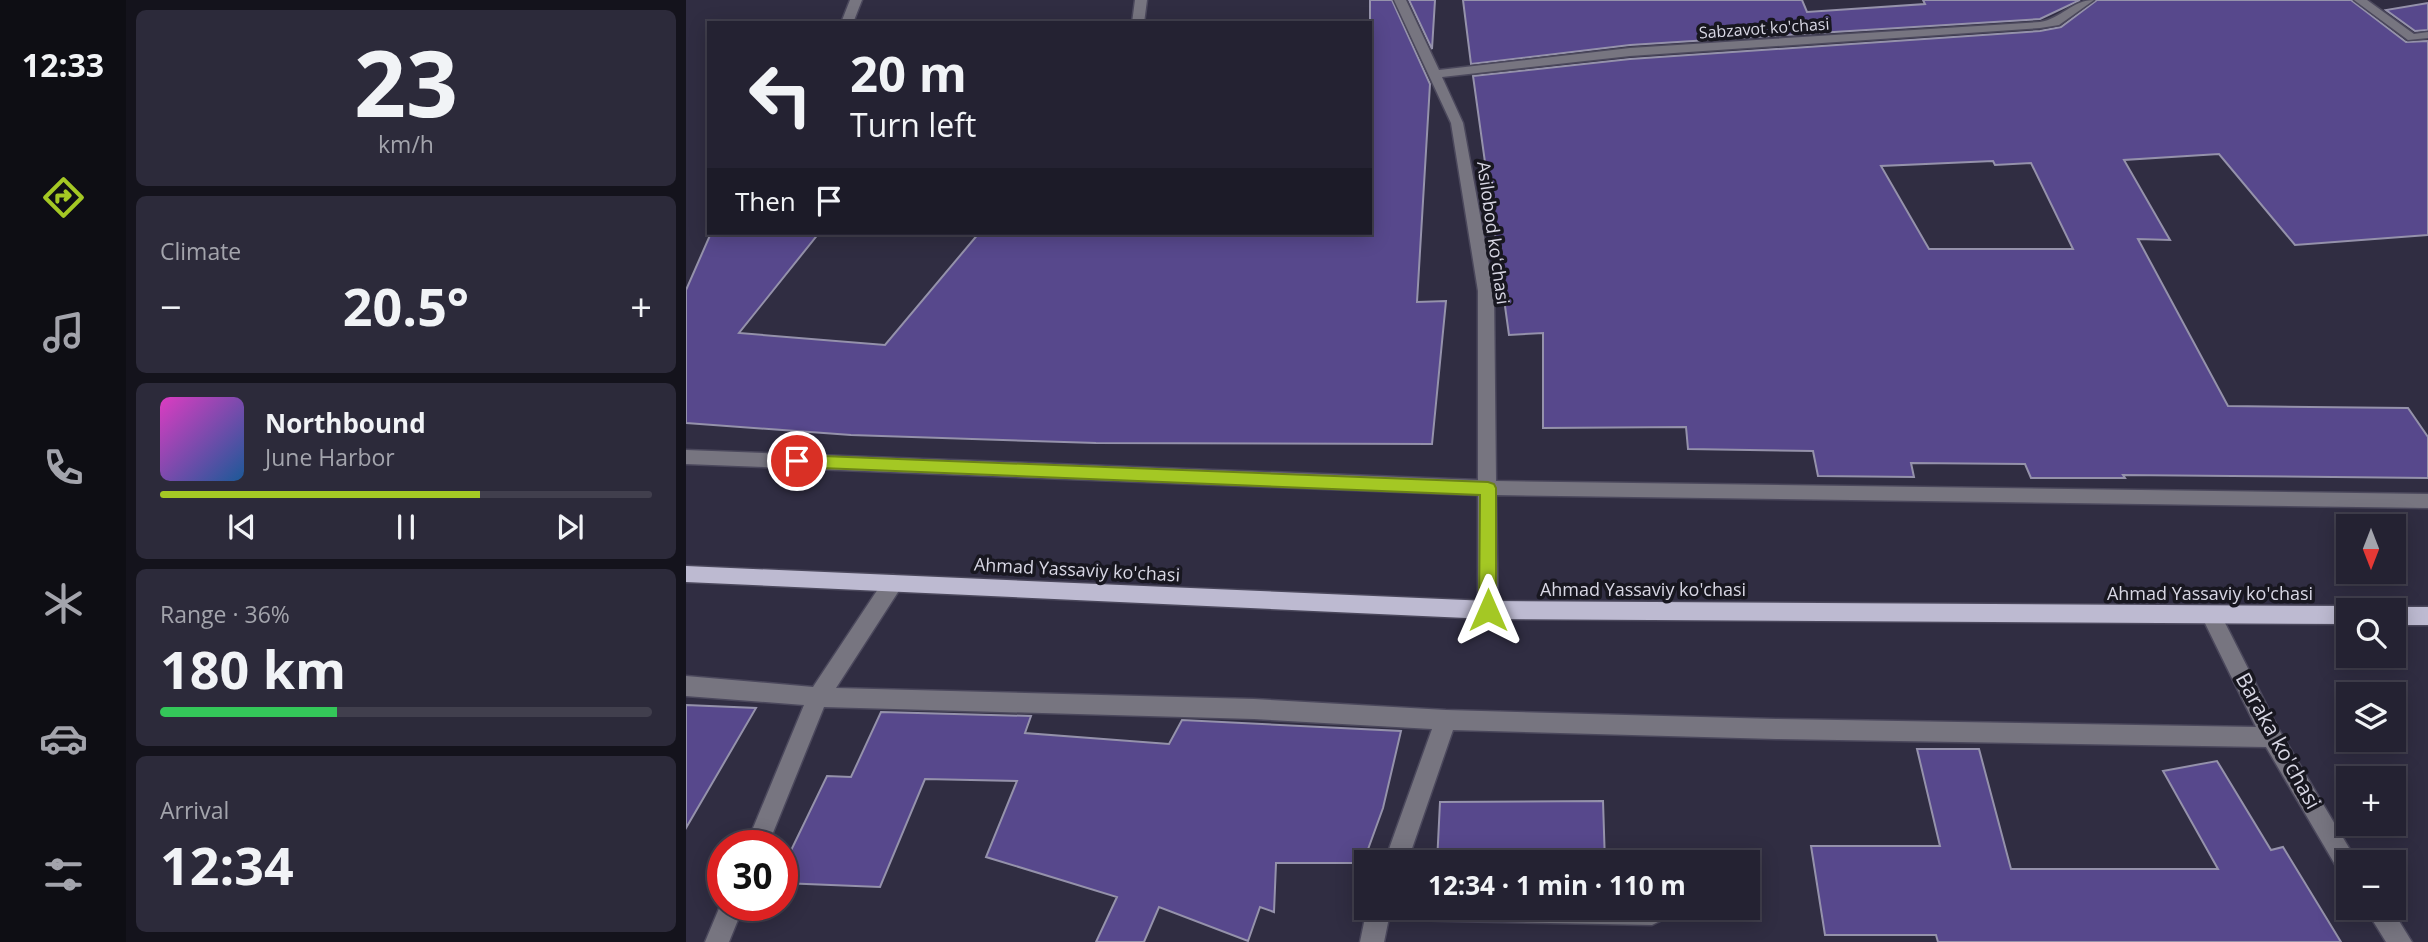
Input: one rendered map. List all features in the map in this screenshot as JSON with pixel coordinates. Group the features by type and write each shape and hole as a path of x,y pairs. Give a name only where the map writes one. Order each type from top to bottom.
{"main road":[{"name":"Ahmad Yassaviy ko'chasi","path":"686,574 1488,610 2336,615"},
{"path":"2406,615 2428,616"}],"street":[{"path":"847,21 856,0"},
{"path":"1138,21 1141,0"},
{"name":"Asilobod koʻchasi","path":"1399,0 1457,123 1486,291 1488,610"},
{"name":"Sabzavot ko'chasi","path":"1436,74 1630,52 2040,25 2054,23 2088,0"},
{"path":"2360,0 2412,38 2428,35"},
{"path":"686,457 1488,488 2428,501"},
{"path":"763,830 818,698 893,583"},
{"name":"Baraka ko'chasi","path":"2211,615 2272,737 2339,850"},
{"path":"686,686 818,698 1254,709 1446,720 1776,729 2272,737"},
{"path":"1400,850 1446,720"},
{"path":"1372,942 1377,920"},
{"path":"2385,920 2400,942"},
{"path":"717,942 726,921"}],"building":[{"path":"1370,0 1392,0 1430,84 1417,302 1446,301 1432,444 1096,443 851,435 686,423 686,290 710,235 817,235 739,333 885,345 977,235 1372,235"},
{"path":"1409,0 1435,0 1432,49"},
{"path":"1463,0 1802,0 1807,12 1925,4 1923,0 2080,0 2040,19 1630,45 1471,64"},
{"path":"2097,0 2351,0 2406,42 2428,41 2428,235 2295,245 2219,154 2124,160 2170,240 2138,239 2228,406 2408,408 2428,437 2428,478 2123,475 2125,478 2031,478 2025,464 1911,463 1914,477 1818,476 1813,451 1688,449 1686,427 1543,428 1543,333 1509,335 1473,76 1630,59 2040,31 2061,27","holes":["1993,161 1995,165 2031,163 2073,249 1929,249 1881,166"]},
{"path":"2428,3 2428,30 2415,31 2386,10"},
{"path":"686,705 756,708 686,828"},
{"path":"881,712 1031,716 1025,733 1169,744 1182,720 1401,731 1383,808 1368,850 1354,850 1354,863 1276,863 1274,912 1260,907 1248,941 1159,907 1144,942 1096,942 1117,897 986,857 1017,781 925,779 880,887 798,884 798,836 827,776 851,777"},
{"path":"1917,749 1979,749 2011,869 2218,869 2163,771 2217,761 2271,850 2283,847 2341,942 1938,942 1936,935 1825,935 1811,846 1940,846"},
{"path":"1603,801 1605,850 1438,850 1440,802"}],"route":[{"path":"797,461 1488,488 1488,610"}]}
